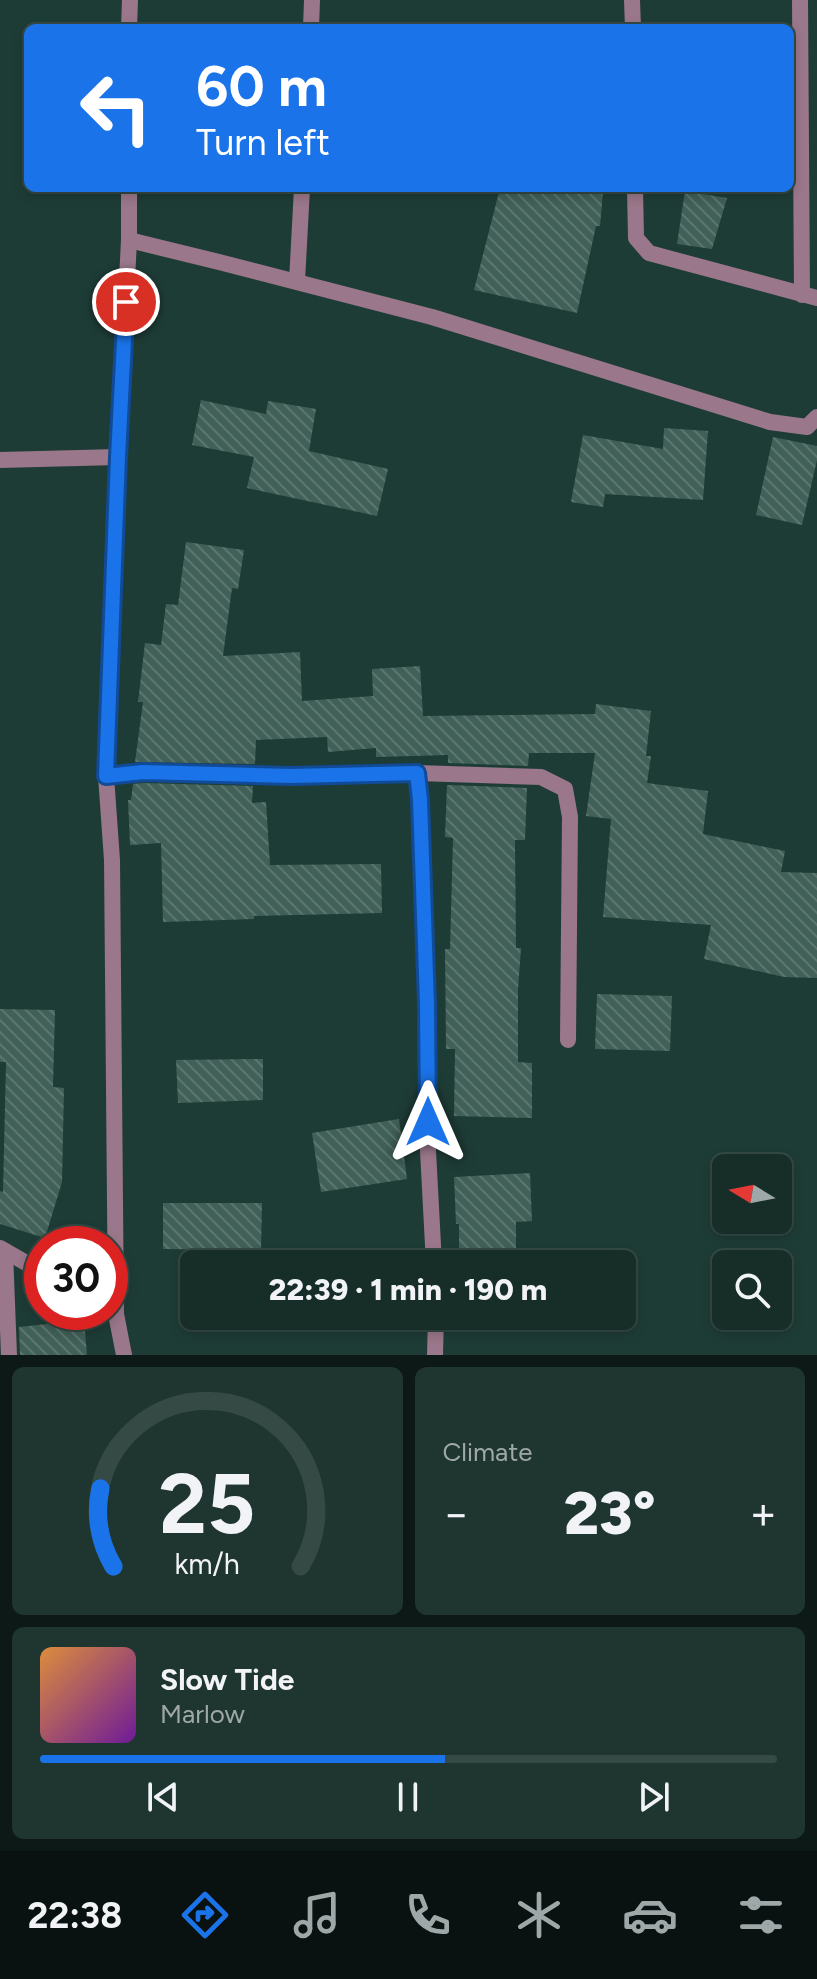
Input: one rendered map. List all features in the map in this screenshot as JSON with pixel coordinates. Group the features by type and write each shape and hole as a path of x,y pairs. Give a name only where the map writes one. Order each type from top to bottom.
{"street":[{"path":"129,24 130,0"},
{"path":"311,24 312,0"},
{"path":"632,0 633,24"},
{"path":"635,192 636,238 649,253 810,297 800,0"},
{"path":"113,1226 112,860 106,776 129,192"},
{"path":"297,281 302,192"},
{"path":"129,240 432,317 770,422 807,427 817,417"},
{"path":"0,460 118,457"},
{"path":"106,776 143,772 291,776 417,773 541,777 565,789 570,817 568,1040"},
{"path":"417,773 433,1250"},
{"path":"3,1249 24,1261"},
{"path":"3,1249 9,1355"},
{"path":"117,1330 124,1355"},
{"path":"435,1355 436,1330"}],"building":[{"path":"499,192 603,192 600,226 596,226 577,313 474,290"},
{"path":"685,192 727,198 712,249 677,244"},
{"path":"201,400 266,414 268,401 316,409 309,451 388,469 377,516 247,488 254,457 192,445"},
{"path":"664,428 708,431 703,500 605,494 603,507 571,502 583,435 663,449"},
{"path":"773,437 817,446 817,460 802,525 756,515"},
{"path":"186,542 244,550 238,589 232,588 223,656 300,652 302,701 373,696 372,669 420,666 423,716 595,714 596,704 651,711 646,756 651,756 647,783 708,791 703,834 785,851 781,872 817,873 817,978 784,977 704,959 711,925 603,917 611,819 586,816 595,753 529,753 528,766 448,763 448,755 376,757 376,748 328,752 327,737 256,740 255,764 135,762 143,702 138,702 145,643 161,645 166,604 178,605"},
{"path":"133,784 253,786 252,803 266,802 270,865 381,864 382,913 163,922 161,843 130,845 128,800 131,800"},
{"path":"447,785 527,788 525,840 515,840 516,948 521,948 518,1062 532,1063 532,1118 454,1116 455,1049 446,1049 445,949 450,949 453,838 445,837"},
{"path":"597,994 672,996 670,1051 595,1049"},
{"path":"0,1009 55,1010 53,1087 64,1088 62,1182 49,1226 24,1226 24,1231 0,1224 6,1062 0,1062"},
{"path":"263,1059 263,1100 178,1103 176,1060"},
{"path":"399,1119 407,1179 321,1192 312,1133"},
{"path":"530,1173 532,1221 516,1222 516,1250 459,1250 454,1177"},
{"path":"163,1203 262,1203 261,1250 163,1249"},
{"path":"24,1326 24,1330 85,1330 87,1355 20,1355 19,1327"}],"route":[{"path":"126,302 106,776 143,772 291,776 417,773 427,1004 428,1122"}]}
